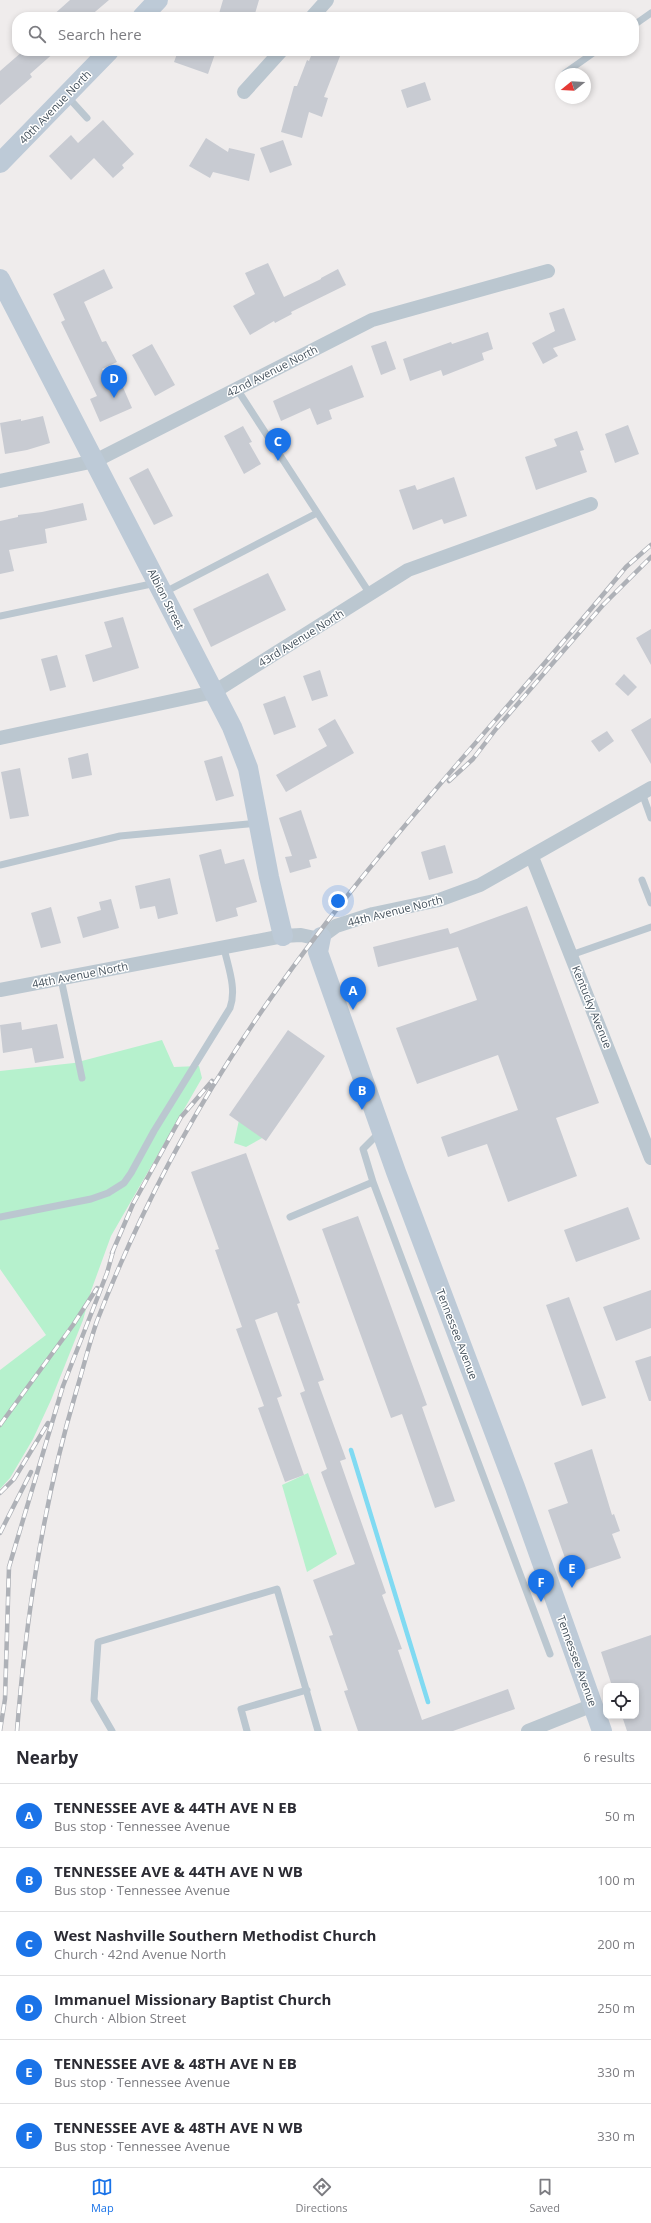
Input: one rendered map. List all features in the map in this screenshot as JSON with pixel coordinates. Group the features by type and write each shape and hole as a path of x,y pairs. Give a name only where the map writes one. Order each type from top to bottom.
{"street":[{"path":"147,12 158,0"},
{"path":"316,12 327,0"},
{"name":"40th Avenue North","path":"0,163 105,56"},
{"path":"244,92 276,56"},
{"name":"42nd Avenue North","path":"0,481 95,461 372,320 548,270"},
{"name":"Albion Street","path":"0,279 232,727 248,768 258,823 283,936"},
{"name":"43rd Avenue North","path":"0,738 214,692 408,570 591,504"},
{"name":"44th Avenue North","path":"0,990 283,936 301,935 315,938 321,936 336,926 373,914 439,900 480,885 532,857 646,791"},
{"name":"Kentucky Avenue","path":"532,857 651,1158"},
{"name":"Tennessee Avenue","path":"321,936 318,952 382,1131 515,1487 602,1731"},
{"path":"528,1731 593,1705"}],"lane":[{"path":"639,21 651,13"},
{"path":"572,68 589,56"},
{"path":"67,96 87,118"},
{"path":"237,389 370,594"},
{"path":"0,616 160,588 317,513"},
{"path":"646,791 651,818"},
{"path":"0,865 120,836 258,823"},
{"path":"642,880 651,903"},
{"path":"571,954 651,927"},
{"path":"0,1217 91,1199 108,1193 124,1182 131,1173 154,1131 230,1008 233,1000 224,948"},
{"path":"61,979 82,1078"},
{"path":"382,1131 362,1149 373,1182 550,1654"},
{"path":"290,1217 373,1182"},
{"path":"112,1731 94,1700 98,1642 277,1589 318,1731"},
{"path":"248,1731 241,1709 307,1690"}],"green space":[{"path":"162,1040 174,1067 199,1066 202,1078 111,1236 91,1291 83,1320 51,1400 33,1439 10,1478 0,1489 0,1370 46,1335 0,1269 0,1071 74,1063"},
{"path":"239,1120 264,1137 246,1147 234,1143"},
{"path":"308,1473 337,1554 307,1572 282,1485"}],"building":[{"path":"70,0 109,0 95,12 57,12"},
{"path":"223,0 259,0 255,12 219,12"},
{"path":"17,56 50,56 30,74 32,77 0,105 0,71"},
{"path":"176,56 214,56 208,74 174,62"},
{"path":"311,56 340,56 324,97 328,98 322,117 309,112 302,138 281,132 294,86 297,86 307,60 309,61"},
{"path":"425,82 431,100 407,108 401,90"},
{"path":"103,120 134,154 122,165 124,168 113,178 94,158 71,180 49,156 71,135 78,143"},
{"path":"206,138 228,152 229,148 255,154 249,181 213,172 210,178 189,166"},
{"path":"283,140 292,165 270,173 260,148"},
{"path":"268,263 284,297 338,269 346,285 291,312 292,314 275,323 274,321 250,335 233,306 255,294 245,273"},
{"path":"104,269 113,288 84,302 102,342 106,341 117,362 102,369 114,389 122,385 132,408 100,422 90,399 97,396 61,322 65,320 53,294"},
{"path":"564,308 576,340 553,348 558,356 543,364 532,343 555,331 549,313"},
{"path":"488,332 493,349 482,353 484,360 443,376 441,370 410,381 403,359 451,342 452,344"},
{"path":"386,341 396,369 381,375 371,346"},
{"path":"152,344 175,385 155,396 132,355"},
{"path":"352,365 364,397 329,410 332,419 317,425 310,408 281,421 273,401"},
{"path":"43,416 50,443 27,450 5,454 0,423 21,419 21,421"},
{"path":"628,425 639,454 615,463 605,434"},
{"path":"243,426 252,442 249,443 261,464 244,474 224,436"},
{"path":"577,431 584,450 580,451 587,472 536,490 525,457 557,446 554,439"},
{"path":"148,468 173,516 154,525 129,478"},
{"path":"454,477 467,516 444,524 442,519 413,530 399,490 415,485 417,490"},
{"path":"83,503 87,520 45,529 47,543 9,550 14,571 0,574 0,521 18,517 18,515 42,512"},
{"path":"268,573 286,610 211,647 193,609"},
{"path":"123,617 139,668 93,682 85,655 112,647 104,622"},
{"path":"651,629 651,665 636,638"},
{"path":"57,655 66,687 50,691 41,659"},
{"path":"320,670 328,696 312,701 303,676"},
{"path":"624,674 637,687 628,696 615,684"},
{"path":"285,696 296,727 274,735 263,704"},
{"path":"651,718 651,764 631,730"},
{"path":"335,719 354,753 286,792 276,775 327,746 318,729"},
{"path":"607,731 614,741 599,752 591,741"},
{"path":"88,753 92,775 72,779 68,758"},
{"path":"222,756 234,796 216,801 204,761"},
{"path":"20,768 29,816 10,819 1,772"},
{"path":"301,810 317,858 309,860 311,867 290,873 285,857 292,856 279,818"},
{"path":"445,845 453,873 429,880 421,852"},
{"path":"221,849 225,864 244,859 257,902 236,908 238,916 216,922 199,855"},
{"path":"170,878 178,914 158,919 155,906 140,909 135,886"},
{"path":"111,899 119,928 83,938 77,917 101,910 99,902"},
{"path":"527,906 599,1103 556,1118 577,1176 508,1202 487,1144 448,1157 441,1137 518,1110 498,1055 417,1084 396,1028 477,1000 458,947 378,967 373,947 448,928 450,934"},
{"path":"51,907 61,943 41,948 31,913"},
{"path":"21,1022 22,1030 57,1024 64,1058 35,1063 32,1048 3,1053 0,1025"},
{"path":"288,1030 325,1056 266,1141 229,1115"},
{"path":"246,1153 300,1303 297,1304 324,1380 318,1382 346,1459 340,1461 386,1593 382,1595 402,1649 398,1650 422,1720 508,1689 515,1709 453,1731 358,1731 344,1691 348,1690 329,1636 333,1635 313,1580 355,1564 321,1472 327,1469 300,1393 305,1391 277,1312 255,1320 282,1396 277,1398 304,1475 285,1482 258,1408 264,1406 236,1329 242,1327 215,1250 219,1249 191,1172"},
{"path":"628,1207 640,1239 576,1262 564,1230"},
{"path":"358,1216 427,1405 422,1407 455,1501 435,1508 402,1414 391,1418 322,1229"},
{"path":"651,1290 651,1328 616,1341 603,1307"},
{"path":"569,1297 606,1398 582,1406 546,1305"},
{"path":"651,1356 651,1401 649,1401 635,1361"},
{"path":"592,1449 612,1515 614,1514 620,1531 612,1534 621,1558 571,1575 548,1510 568,1503 554,1463"},
{"path":"651,1635 651,1731 627,1731 623,1719 639,1719 639,1683 611,1683 601,1652"}],"waterway":[{"path":"351,1450 428,1702"}],"railway":[{"path":"17,1731 25,1645 31,1602 45,1518 64,1434 97,1321 140,1221 173,1156 228,1062 272,996 319,932 420,808 626,567 651,545"},
{"path":"449,781 473,759 496,729 603,605 651,557"},
{"path":"112,1253 133,1204 181,1117 212,1081"},
{"path":"0,1731 5,1699 9,1567 63,1386 107,1273 114,1248"},
{"path":"0,1425 73,1325 97,1288"},
{"path":"0,1493 14,1479 48,1423"},
{"path":"0,1533 31,1472"}],"place":[{"name":"Immanuel Missionary Baptist Church","path":"114,398"},
{"name":"West Nashville Southern Methodist Church","path":"278,461"},
{"name":"TENNESSEE AVE & 44TH AVE N EB","path":"353,1010"},
{"name":"TENNESSEE AVE & 44TH AVE N WB","path":"362,1110"},
{"name":"TENNESSEE AVE & 48TH AVE N EB","path":"572,1588"},
{"name":"TENNESSEE AVE & 48TH AVE N WB","path":"541,1602"}]}
